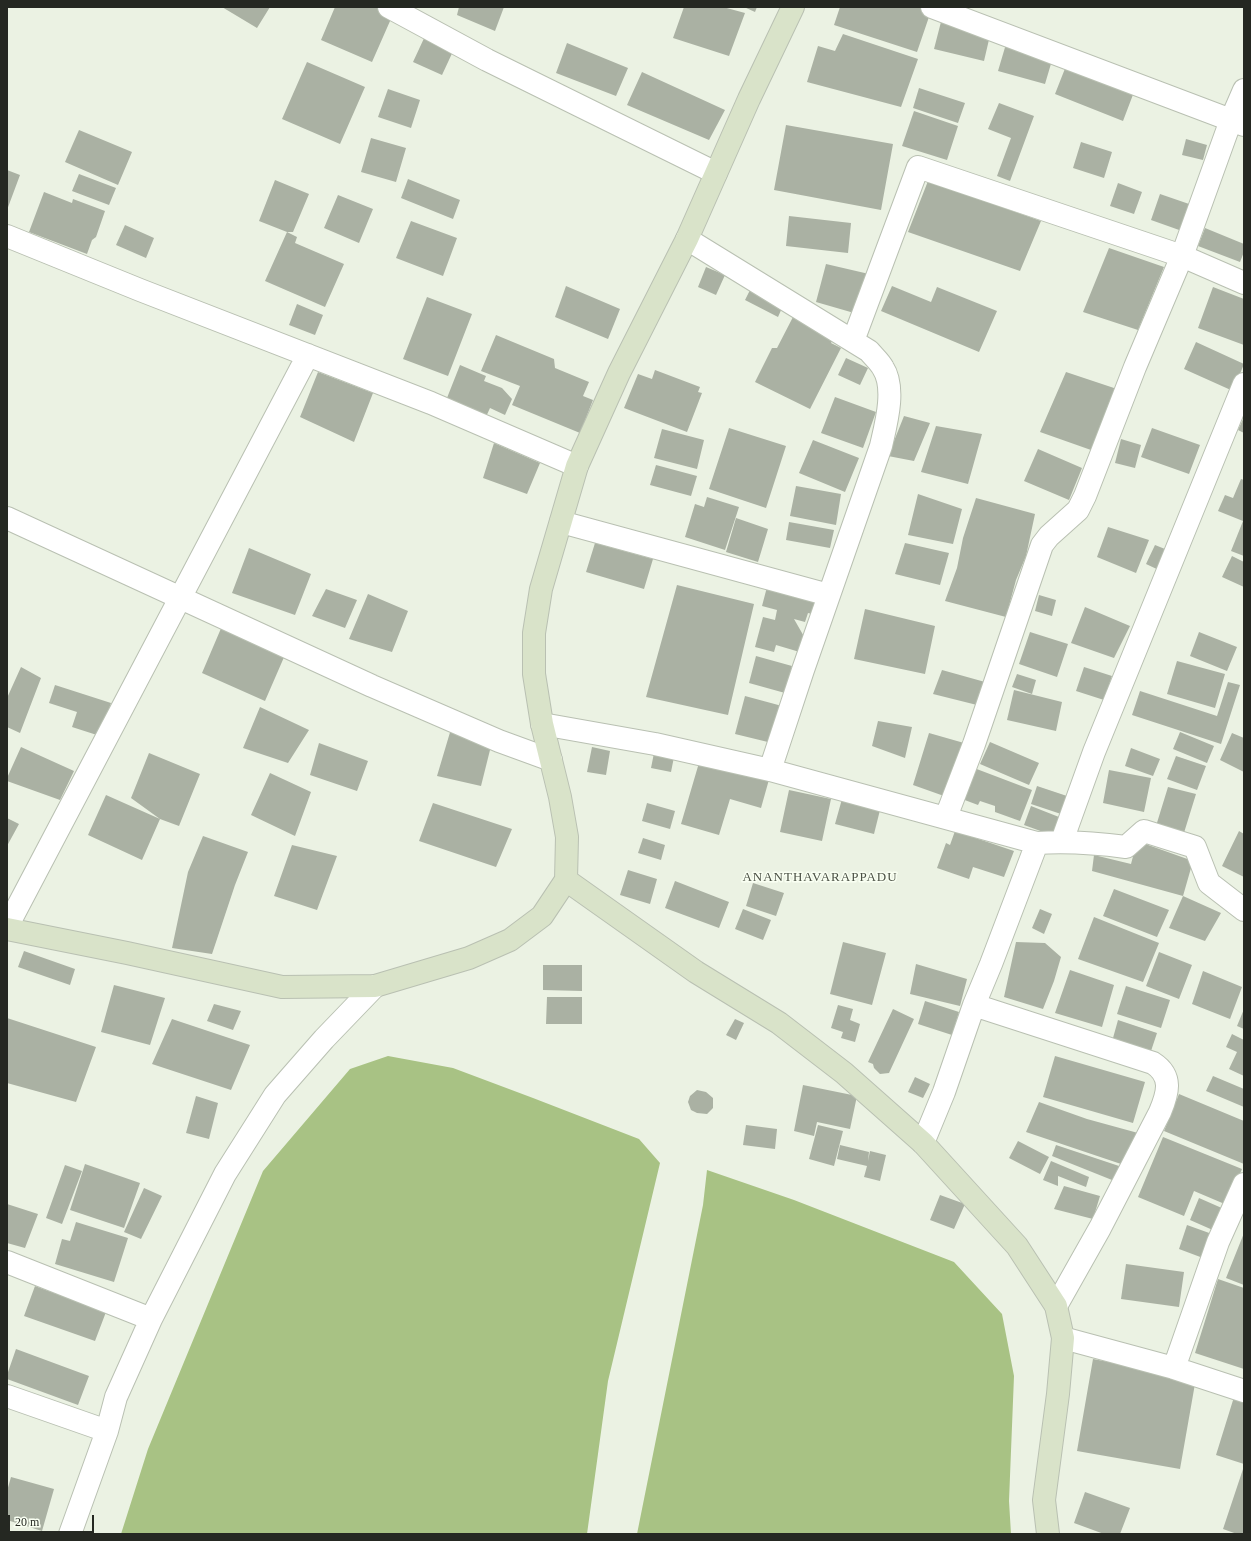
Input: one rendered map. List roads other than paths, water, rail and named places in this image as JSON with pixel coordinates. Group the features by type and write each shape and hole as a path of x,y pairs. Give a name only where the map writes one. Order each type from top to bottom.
{"main road":[{"path":"7,928 127,952 282,987 375,986 470,958 510,940 542,916 566,880 567,837 560,797 542,724 534,674 534,633 541,590 577,466 619,373 688,239 716,173 793,7"},
{"path":"566,880 696,972 779,1023 844,1073 923,1143 1017,1246 1056,1306 1063,1338 1058,1394 1044,1500 1048,1534"}],"street":[{"path":"389,7 487,60 716,173"},
{"path":"932,7 1238,122"},
{"path":"946,817 974,744 1042,546 1049,536 1078,510 1082,503 1112,430 1135,367 1238,122 1244,90"},
{"path":"853,341 918,167 1182,256 1244,283"},
{"path":"7,236 140,290 431,403 577,466"},
{"path":"688,239 869,351 884,369 890,391 888,415 881,446 770,770"},
{"path":"7,928 308,355"},
{"path":"1062,841 1094,752 1244,384"},
{"path":"7,518 372,686 499,741 551,760"},
{"path":"561,522 829,595"},
{"path":"542,724 655,744 770,770 1037,843 1062,841 1126,847 1144,831 1195,847 1209,883 1244,910"},
{"path":"923,1143 944,1092 974,1005 1037,843"},
{"path":"70,1534 106,1431 116,1397 151,1319 225,1174 275,1095 324,1039 375,986"},
{"path":"974,1005 1153,1063 1160,1067 1165,1075 1168,1085 1160,1112 1100,1228 1056,1306"},
{"path":"1174,1368 1218,1242 1244,1184"},
{"path":"7,1262 151,1319"},
{"path":"1063,1338 1174,1368 1244,1391"},
{"path":"7,1396 106,1431"}],"district":[{"name":"ANANTHAVARAPPADU","path":"820,878"}]}
